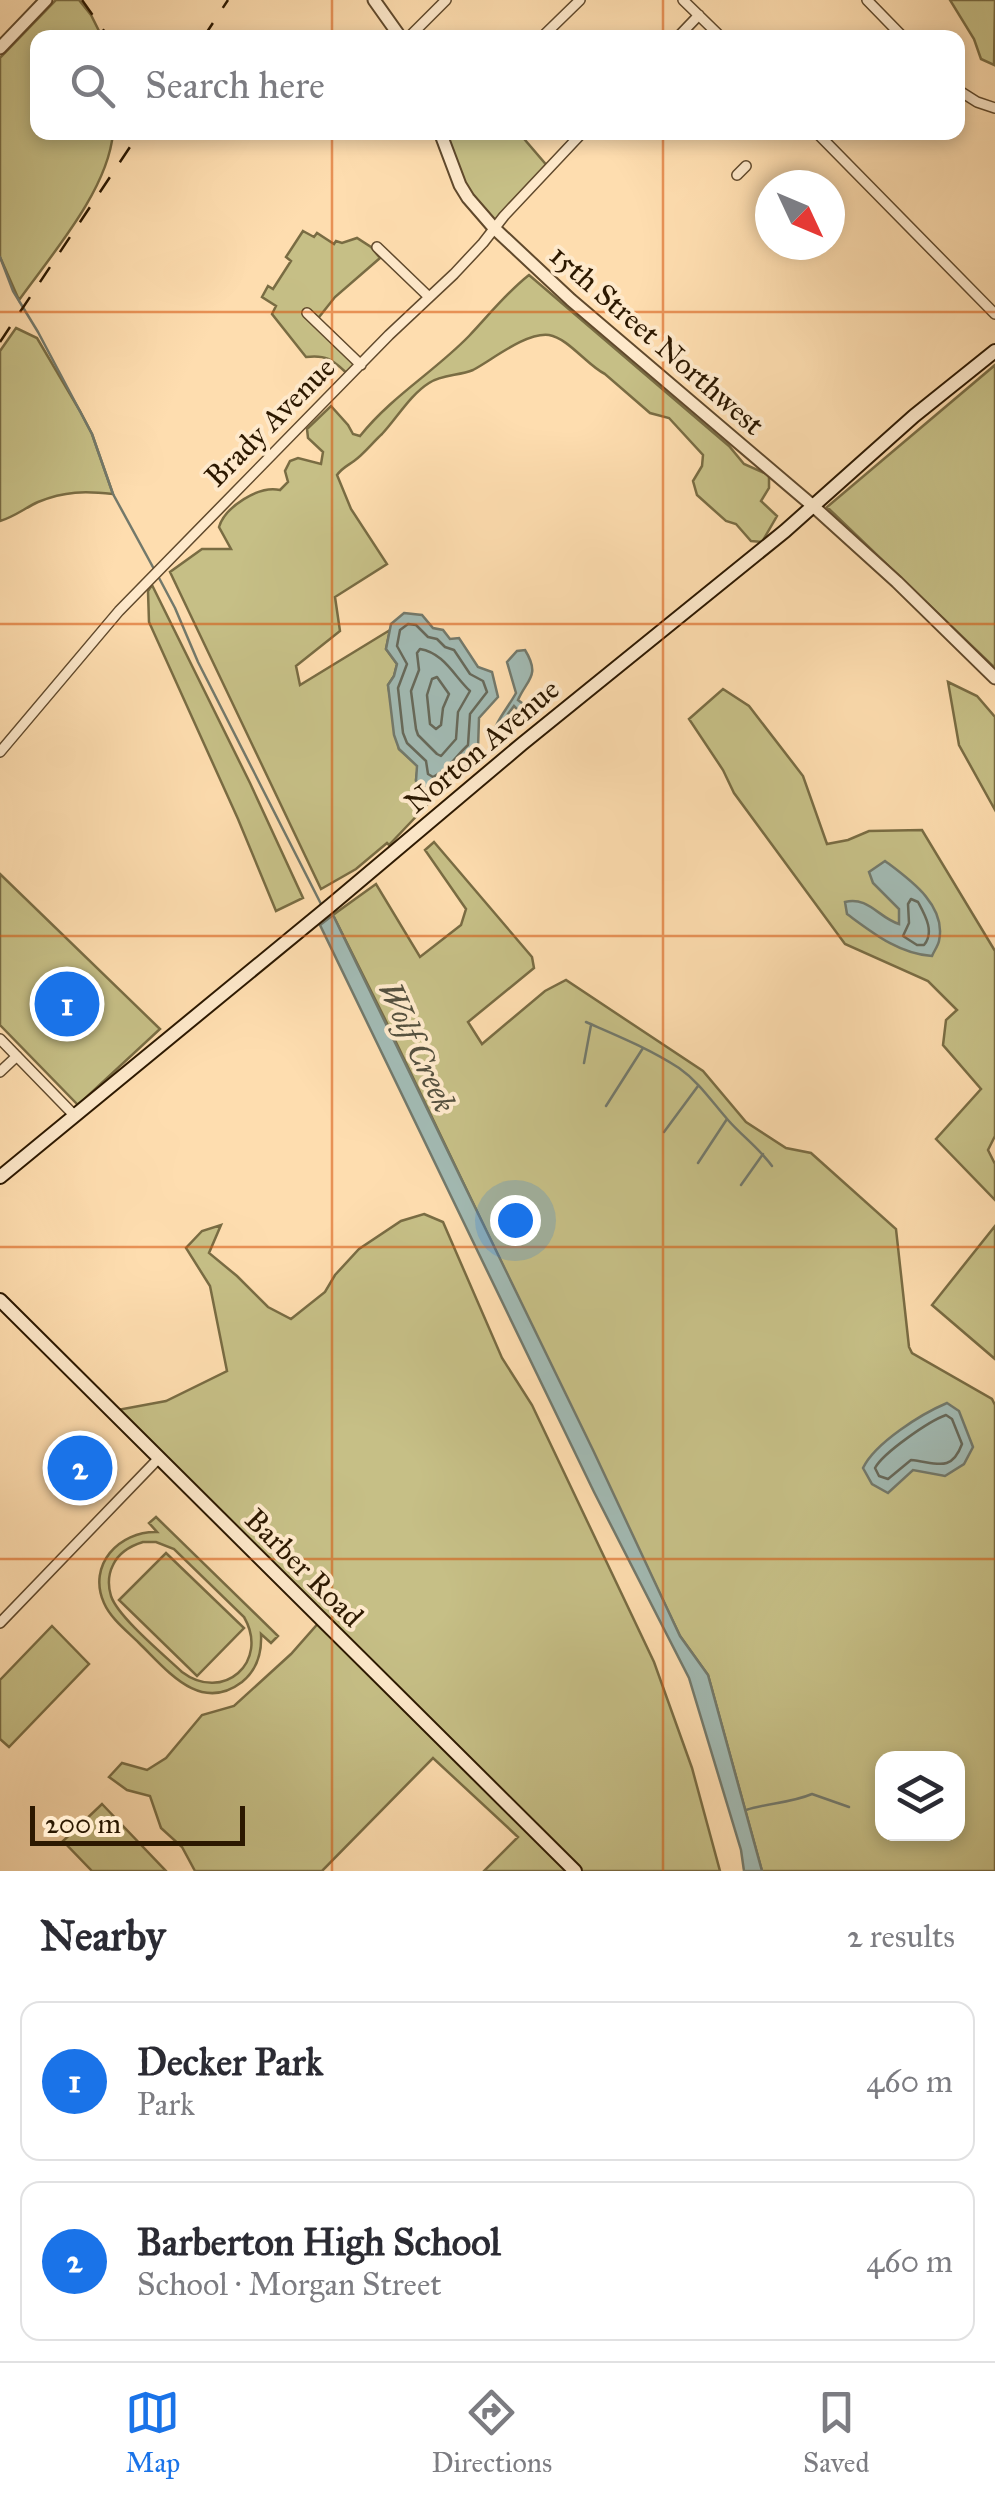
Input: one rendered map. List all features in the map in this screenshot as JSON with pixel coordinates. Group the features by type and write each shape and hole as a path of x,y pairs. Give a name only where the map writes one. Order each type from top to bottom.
{"main road":[{"name":"Norton Avenue","path":"0,1176 814,506 914,416 995,352"},
{"name":"Barber Road","path":"0,1300 575,1871"}],"street":[{"path":"0,48 46,0"},
{"path":"374,0 398,30"},
{"path":"414,30 446,0"},
{"path":"549,30 580,0"},
{"path":"683,0 714,30"},
{"path":"867,0 896,30"},
{"path":"684,30 699,15"},
{"path":"965,94 995,108"},
{"name":"15th Street Northwest","path":"446,140 460,185 494,228 562,292 814,506 995,678"},
{"name":"Brady Avenue","path":"0,752 144,585 483,243 576,140"},
{"path":"824,140 995,314"},
{"path":"737,175 746,166"},
{"path":"377,247 429,297"},
{"path":"307,313 361,364"},
{"path":"0,1039 74,1115"},
{"path":"0,1072 16,1056"},
{"path":"0,1623 158,1458"}],"shaded area":[{"path":"56,0 79,0 98,30 30,30 30,140 112,140 90,199 19,300 0,257 0,58"},
{"path":"950,0 995,0 994,65 981,59 974,39"},
{"path":"525,140 549,168 494,225 470,197 445,141"},
{"path":"303,231 314,237 317,233 334,244 357,238 380,258 335,297 316,321 361,365 350,376 326,358 306,357 272,314 276,306 262,297 268,286 273,289 291,261 286,257"},
{"path":"529,275 729,446 744,464 769,475 769,488 761,501 777,516 762,542 751,541 736,524 726,521 697,495 693,481 702,466 703,455 669,418 650,413 556,337 530,338 473,370 439,378 422,388 382,434 337,475 351,509 387,564 335,597 340,631 296,666 300,685 390,630 386,649 397,664 388,685 399,749 418,766 416,780 428,790 427,805 389,845 321,889 170,572 202,549 231,549 219,527 222,519 253,494 280,490 288,482 285,471 290,461 298,458 321,464 323,452 308,438 307,429 331,406 353,434 360,436 456,349"},
{"path":"16,328 37,338 80,411 113,494 84,492 57,496 0,521 0,351"},
{"path":"995,365 995,668 827,507"},
{"path":"152,585 303,898 276,911 149,622 148,591"},
{"path":"948,682 977,696 995,717 995,810 959,745"},
{"path":"723,689 749,706 803,776 827,844 869,831 922,830 995,951 995,1136 988,1150 995,1164 995,1200 936,1139 981,1089 943,1045 946,1020 957,1010 928,981 845,944 734,793 689,719"},
{"path":"434,842 532,957 534,968 468,1022 482,1044 545,991 566,980 703,1071 746,1122 786,1148 811,1153 896,1229 912,1353 992,1399 995,1871 762,1871 708,1675 680,1636 333,915 376,884 420,957 461,925 466,909 425,850"},
{"path":"0,874 160,1029 78,1105 0,1025"},
{"path":"424,1214 443,1222 502,1358 532,1405 654,1662 692,1768 720,1871 484,1871 518,1837 433,1758 322,1871 195,1871 182,1847 161,1828 150,1796 127,1790 109,1777 122,1763 147,1770 166,1758 202,1715 234,1706 291,1654 321,1620 112,1411 166,1401 227,1371 210,1286 186,1248 202,1231 221,1225 209,1253 268,1307 291,1319 325,1292 359,1249 401,1221"},
{"path":"995,1226 995,1359 932,1305"},
{"path":"156,1517 278,1636 271,1643 261,1634 255,1667 227,1691 198,1691 185,1685 120,1624 104,1603 100,1589 103,1564 130,1537 157,1532 149,1523","holes":["156,1542 174,1549 244,1617 251,1649 247,1662 226,1680 213,1683 182,1672 115,1605 109,1580 115,1560 134,1545"]},
{"path":"166,1553 244,1628 197,1676 119,1600"},
{"path":"52,1626 89,1664 9,1747 0,1739 0,1680"},
{"path":"102,1804 166,1871 92,1871 63,1841"}],"water":[{"path":"404,613 422,615 450,639 459,638 478,667 492,672 498,697 479,718 478,749 457,774 428,790 416,781 417,766 399,749 394,735 388,685 397,664 386,649 391,624"},
{"path":"525,650 532,672 518,700 532,713 520,722 514,706 508,714 504,739 492,745 497,724 516,693 507,662 517,651"},
{"path":"885,861 932,905 940,928 932,956 897,947 847,914 845,902 860,902 899,924 899,909 873,883 869,872"},
{"path":"333,915 680,1636 708,1675 762,1871 744,1871 689,1678 594,1492 320,925"},
{"path":"947,1403 959,1411 973,1447 964,1464 945,1476 913,1470 888,1493 872,1484 863,1468 869,1458 912,1422"}],"waterway":[{"name":"Wolf Creek","path":"0,257 13,291 92,434 113,494 154,569"},
{"name":"Wolf Creek","path":"158,576 321,904"},
{"path":"586,1022 645,1049 686,1074 772,1166"},
{"path":"584,1063 591,1025"},
{"path":"606,1106 643,1048"},
{"path":"664,1132 698,1086"},
{"path":"698,1163 727,1119"},
{"path":"741,1185 763,1154"},
{"path":"746,1810 812,1794 849,1807"}],"railway":[{"path":"82,0 103,30"},
{"path":"208,30 228,0"},
{"path":"0,342 135,140"}],"place":[{"name":"Decker Park","path":"67,1004"},
{"name":"Barberton High School","path":"80,1468"}]}
